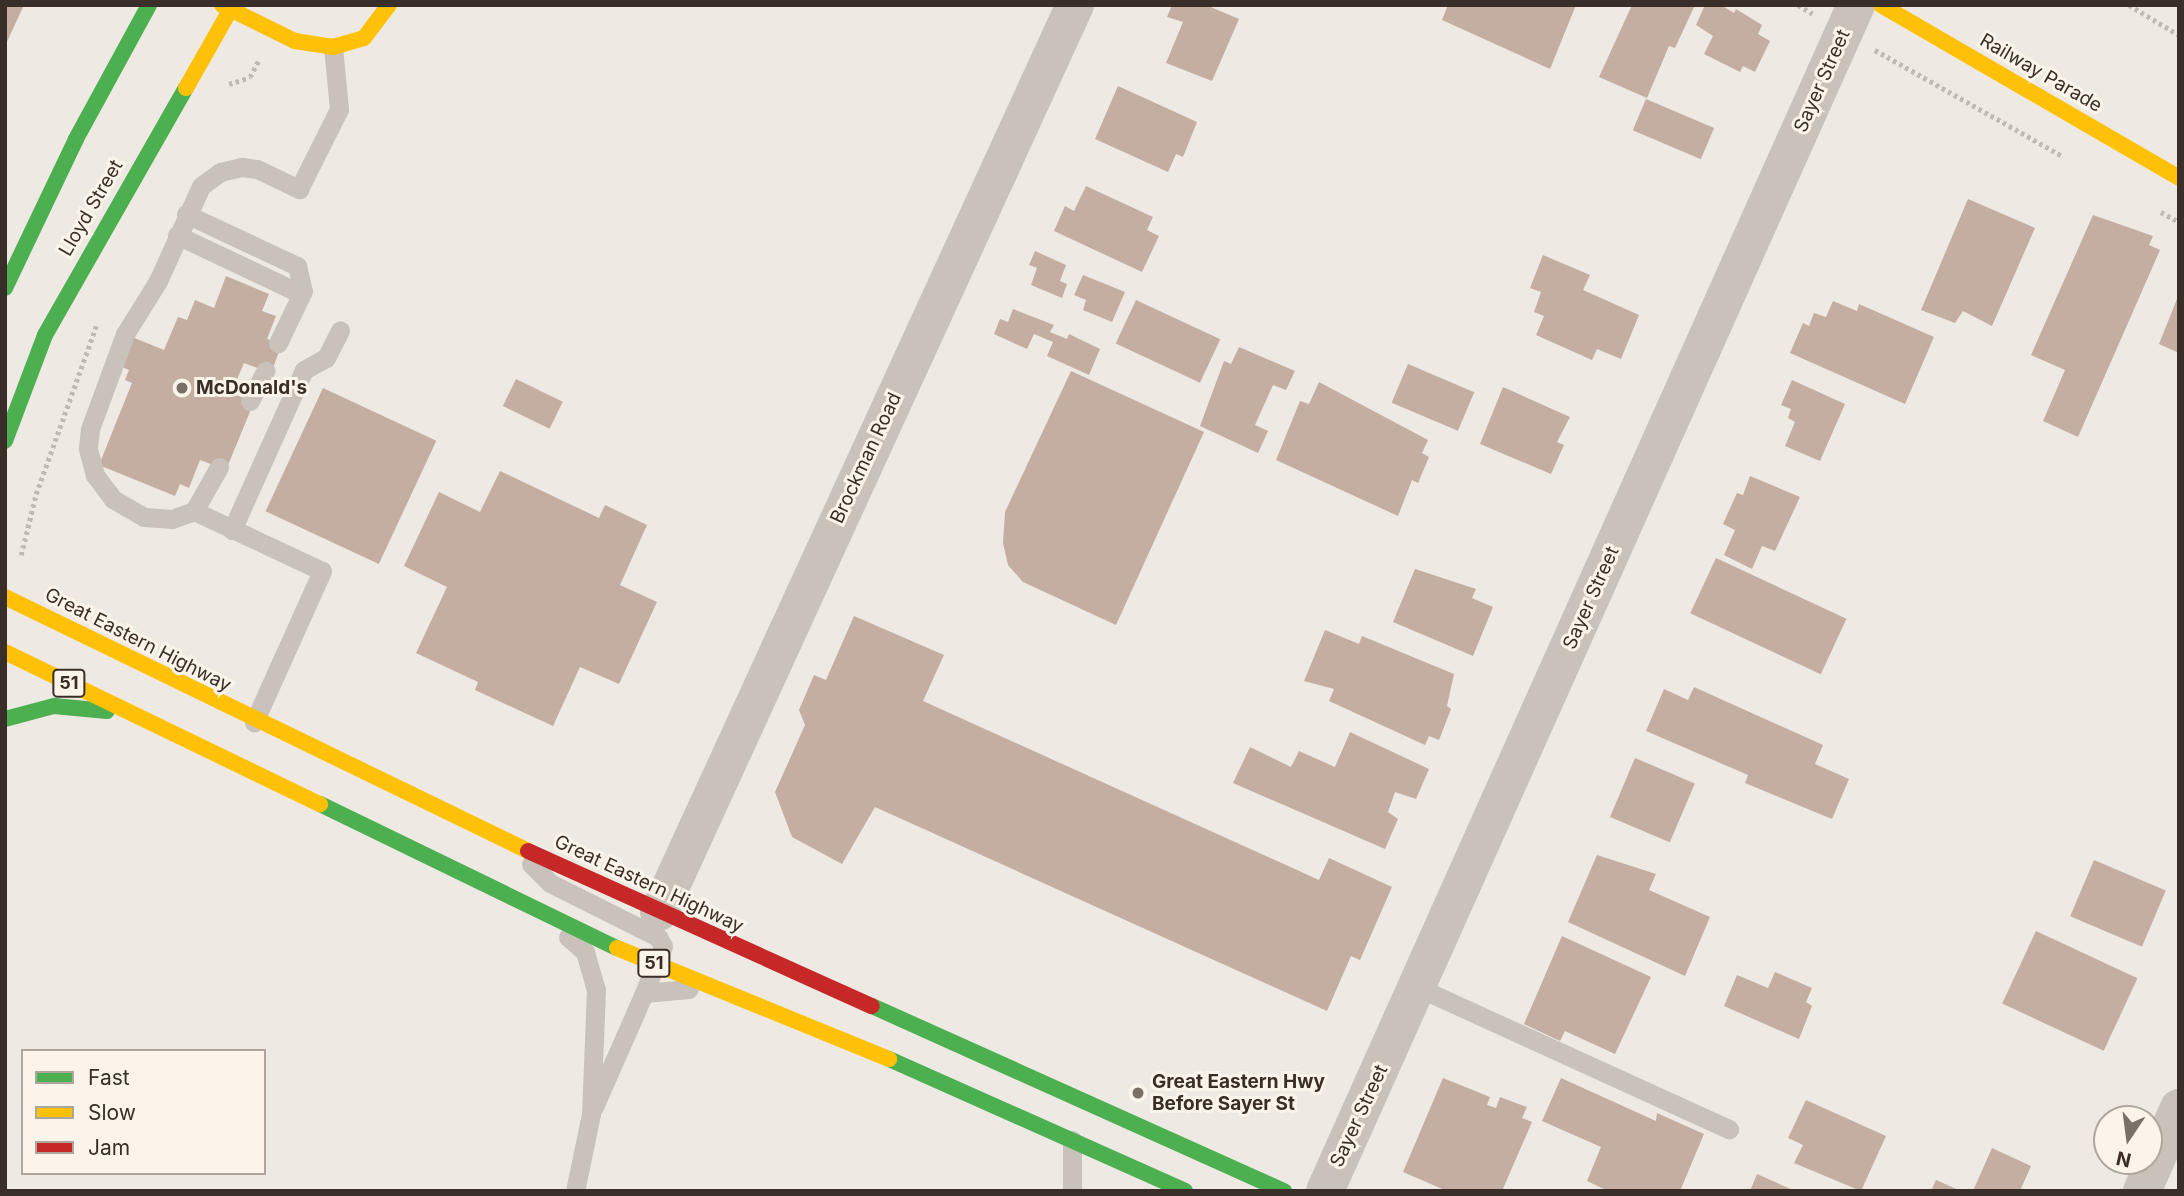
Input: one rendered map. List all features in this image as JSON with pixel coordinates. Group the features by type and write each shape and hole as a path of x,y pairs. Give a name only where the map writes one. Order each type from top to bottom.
{"main road":[{"name":"Lloyd Street","path":"5,288 76,139 149,5"},
{"path":"229,7 295,41 333,47 364,38 380,22 389,5"},
{"name":"Railway Parade","path":"1881,5 2179,178"},
{"name":"Lloyd Street","path":"5,441 45,335 229,7"},
{"name":"Great Eastern Highway","path":"5,597 254,722 510,843 1284,1191"},
{"name":"51","path":"5,652 540,912 1181,1189"},
{"path":"5,719 54,706 134,713"}],"street":[{"name":"Brockman Road","path":"659,912 1075,5"},
{"name":"Sayer Street","path":"1325,1191 1850,18"},
{"path":"2142,1191 2179,1108"}],"lane":[{"path":"254,722 322,571 194,511 159,519 129,509 103,489 88,448 90,429 125,334 158,281 201,186 232,168 257,169 299,189 339,109 333,47"},
{"path":"186,215 297,266 304,282 278,343"},
{"path":"177,235 301,294"},
{"path":"232,530 304,370 326,358 340,330"},
{"path":"250,401 265,371"},
{"path":"194,511 219,467"},
{"path":"510,843 550,883 658,936 663,946 591,1114"},
{"path":"540,912 584,953 596,982 591,1114 575,1191"},
{"path":"1417,987 1729,1129"},
{"path":"644,993 668,988 728,991"},
{"path":"1072,1140 1072,1191"},
{"path":"1138,1191 1181,1189"}],"path":[{"path":"1798,5 1850,18 2071,161"},
{"path":"2130,5 2179,35"},
{"path":"2155,209 2179,222"}],"building":[{"path":"5,5 24,5 5,46"},
{"path":"1172,5 1206,5 1239,19 1212,81 1166,63 1183,22 1167,17"},
{"path":"1448,5 1576,5 1550,69 1442,20"},
{"path":"1632,5 1695,5 1675,48 1669,46 1647,98 1599,77"},
{"path":"1705,5 1721,5 1734,13 1736,9 1762,25 1758,34 1770,41 1755,72 1743,66 1740,72 1704,54 1713,36 1696,25"},
{"path":"1118,86 1197,122 1183,157 1176,154 1168,172 1095,139"},
{"path":"1646,99 1714,128 1701,159 1633,130"},
{"path":"1086,186 1153,217 1147,230 1159,236 1142,272 1054,231 1065,206 1074,211"},
{"path":"1968,199 2035,228 1992,326 1963,311 1955,323 1921,310"},
{"path":"2093,215 2153,236 2149,245 2160,250 2078,437 2043,421 2065,370 2031,355"},
{"path":"1035,251 1066,265 1060,281 1067,284 1062,298 1031,285 1037,268 1029,265"},
{"path":"1543,255 1590,275 1583,290 1639,315 1621,359 1597,349 1592,360 1536,335 1544,316 1534,312 1541,292 1530,288"},
{"path":"1083,275 1125,292 1112,322 1083,310 1086,300 1074,295"},
{"name":"McDonald's","path":"226,276 269,294 262,311 276,316 267,339 282,344 271,373 244,363 231,393 254,402 226,470 200,460 189,488 180,484 175,496 99,465 132,383 125,380 129,370 120,366 132,337 164,350 178,317 187,320 195,300 214,308"},
{"path":"2179,294 2179,353 2159,344"},
{"path":"1136,300 1220,339 1200,383 1116,344"},
{"path":"1833,301 1857,311 1859,304 1934,337 1905,404 1790,353 1803,323 1809,326 1814,313 1826,317"},
{"path":"1013,309 1054,325 1050,332 1067,339 1069,334 1100,349 1089,375 1047,356 1053,342 1034,334 1027,349 994,334 1000,319 1008,322"},
{"path":"1239,347 1295,371 1286,390 1273,385 1255,425 1268,431 1258,453 1200,426 1224,361 1231,364"},
{"path":"1408,364 1474,392 1458,431 1392,403"},
{"path":"1071,371 1204,432 1116,625 1023,582 1008,565 1003,543 1005,512"},
{"path":"516,379 563,402 550,429 503,406"},
{"path":"1792,380 1845,404 1820,461 1785,446 1795,422 1788,418 1791,409 1781,405"},
{"path":"1319,382 1428,440 1422,453 1429,457 1418,483 1412,480 1398,516 1276,460 1300,401 1309,404"},
{"path":"1503,387 1570,417 1557,442 1564,445 1551,474 1480,444"},
{"path":"323,388 436,441 379,564 266,511"},
{"path":"500,471 599,518 605,505 647,525 620,585 657,602 619,684 580,667 553,726 475,690 478,682 416,653 447,587 404,566 439,492 480,512"},
{"path":"1750,476 1800,497 1775,551 1762,546 1752,569 1724,555 1735,530 1723,524 1737,493 1743,495"},
{"path":"1716,558 1847,619 1821,674 1690,613"},
{"path":"1415,569 1476,589 1472,598 1493,607 1473,656 1393,622"},
{"path":"854,616 944,655 923,701 1319,880 1329,858 1392,887 1360,960 1351,956 1327,1011 875,807 842,864 792,837 775,792 805,725 799,710 814,675 826,680"},
{"path":"1325,630 1359,644 1362,636 1454,674 1447,706 1451,709 1439,740 1429,736 1425,745 1329,701 1334,689 1304,681"},
{"path":"1694,687 1823,745 1815,764 1849,779 1832,819 1745,783 1748,775 1646,731 1664,689 1688,700"},
{"path":"1350,732 1429,769 1416,799 1395,792 1388,812 1398,819 1385,849 1233,783 1250,747 1291,767 1299,751 1335,767"},
{"path":"1635,758 1695,783 1670,842 1610,817"},
{"path":"1597,855 1656,874 1649,890 1710,917 1685,976 1568,922"},
{"path":"2094,860 2166,890 2142,947 2070,916"},
{"path":"2036,931 2138,978 2104,1051 2002,1004"},
{"path":"1562,936 1651,977 1615,1054 1565,1031 1560,1041 1524,1024"},
{"path":"1775,972 1812,988 1806,1002 1812,1006 1799,1039 1724,1006 1737,975 1768,988"},
{"path":"1443,1078 1490,1097 1487,1105 1496,1108 1500,1097 1527,1107 1522,1118 1532,1122 1502,1191 1447,1191 1403,1172"},
{"path":"1561,1078 1656,1121 1657,1113 1704,1134 1680,1191 1608,1191 1587,1181 1601,1147 1542,1121"},
{"path":"1806,1100 1886,1136 1861,1191 1794,1163 1803,1145 1788,1138"},
{"path":"1992,1148 2031,1166 2020,1191 1973,1191"},
{"path":"1757,1174 1795,1191 1750,1191"},
{"path":"1936,1180 1961,1191 1931,1191"}],"traffic: fast":[{"path":"5,288 76,139 149,5"},
{"path":"5,441 45,335 186,88"},
{"path":"5,719 54,706 107,711"},
{"path":"320,804 617,948"},
{"path":"872,1006 1284,1191"},
{"path":"889,1059 1185,1191"}],"traffic: slow":[{"path":"222,5 295,41 333,47 364,38 389,5"},
{"path":"186,88 233,5"},
{"path":"1881,5 2179,178"},
{"path":"5,597 528,851"},
{"path":"5,652 320,804"},
{"path":"617,948 889,1059"}],"traffic: jam":[{"path":"528,851 872,1006"}],"place":[{"name":"McDonald's","path":"182,388"},
{"name":"Great Eastern Hwy Before Sayer St","path":"1138,1093"}]}
